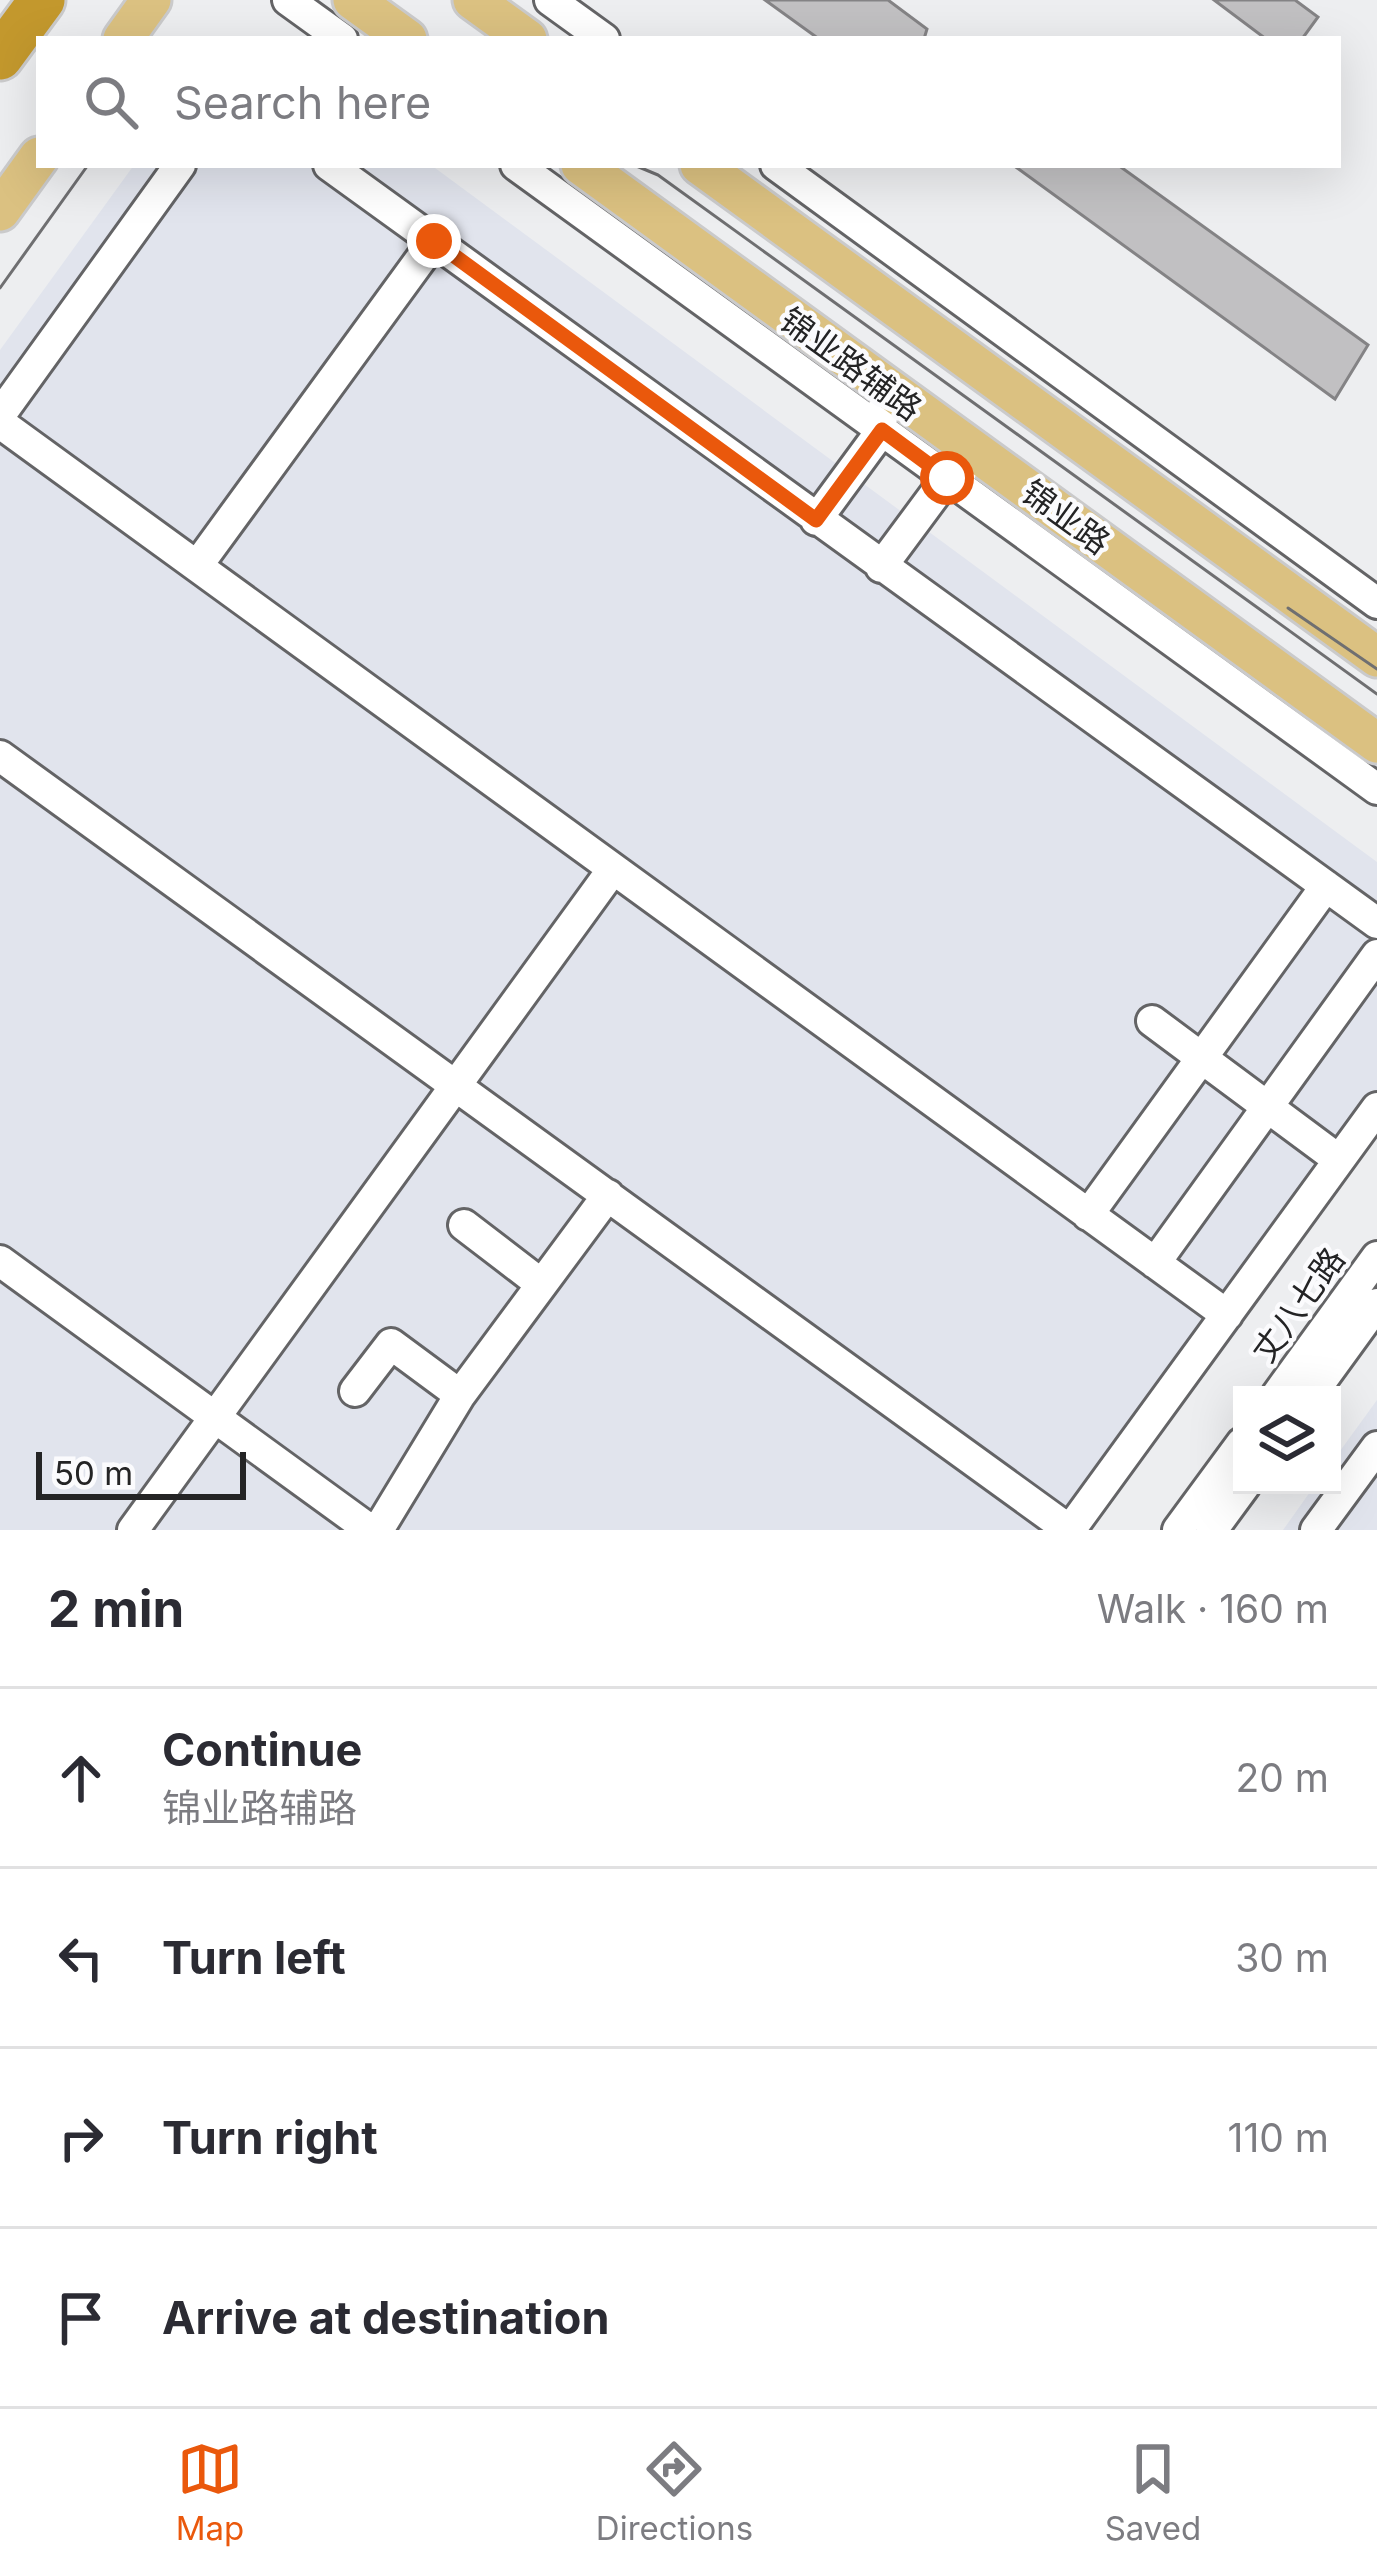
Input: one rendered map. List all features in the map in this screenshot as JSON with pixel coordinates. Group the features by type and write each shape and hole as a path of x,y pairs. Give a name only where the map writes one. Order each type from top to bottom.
{"highway":[{"path":"0,58 42,0"}],"main road":[{"path":"125,36 151,0"},
{"path":"353,0 403,36"},
{"path":"473,0 523,36"},
{"path":"0,211 36,161"},
{"name":"锦业路","path":"585,168 1377,743"},
{"path":"704,168 1377,657"},
{"path":"751,168 770,216"}],"street":[{"path":"288,0 338,36"},
{"path":"550,0 600,36"},
{"path":"178,168 0,419 1226,1315"},
{"path":"333,168 1377,923"},
{"name":"锦业路辅路","path":"519,168 1377,789"},
{"path":"780,168 1377,603"},
{"path":"196,566 434,241"},
{"path":"816,520 882,430 881,382"},
{"path":"881,567 947,478 988,460"},
{"path":"0,756 1070,1530 1377,1108"},
{"path":"134,1530 613,869"},
{"path":"1088,1215 1326,886"},
{"path":"1155,1263 1377,955"},
{"path":"1152,1021 1339,1160"},
{"path":"0,1261 374,1530 460,1395 608,1195"},
{"path":"464,1225 542,1284"},
{"name":"丈八七路","path":"1284,1386 1377,1257"},
{"name":"丈八七路","path":"1318,1386 1377,1304"},
{"path":"355,1390 391,1344 460,1395"},
{"path":"1316,1530 1377,1447"},
{"path":"1178,1530 1233,1455"},
{"path":"1212,1530 1238,1494"}],"shaded area":[{"path":"132,168 435,168 1377,862 1377,1137 1091,1530 0,1530 0,350"},
{"path":"1377,1400 1377,1530 1283,1530 1309,1494 1341,1494 1341,1450"}],"building":[{"path":"765,0 888,0 927,29 925,36 815,36"},
{"path":"1214,0 1295,0 1318,17 1304,36 1262,36"},
{"path":"1017,168 1122,168 1368,345 1335,399"}],"tram line":[{"path":"0,288 86,168"},
{"path":"641,168 658,175 1377,694"},
{"path":"1288,608 1377,669"}],"route":[{"path":"434,241 816,520 882,430 947,478"}]}
